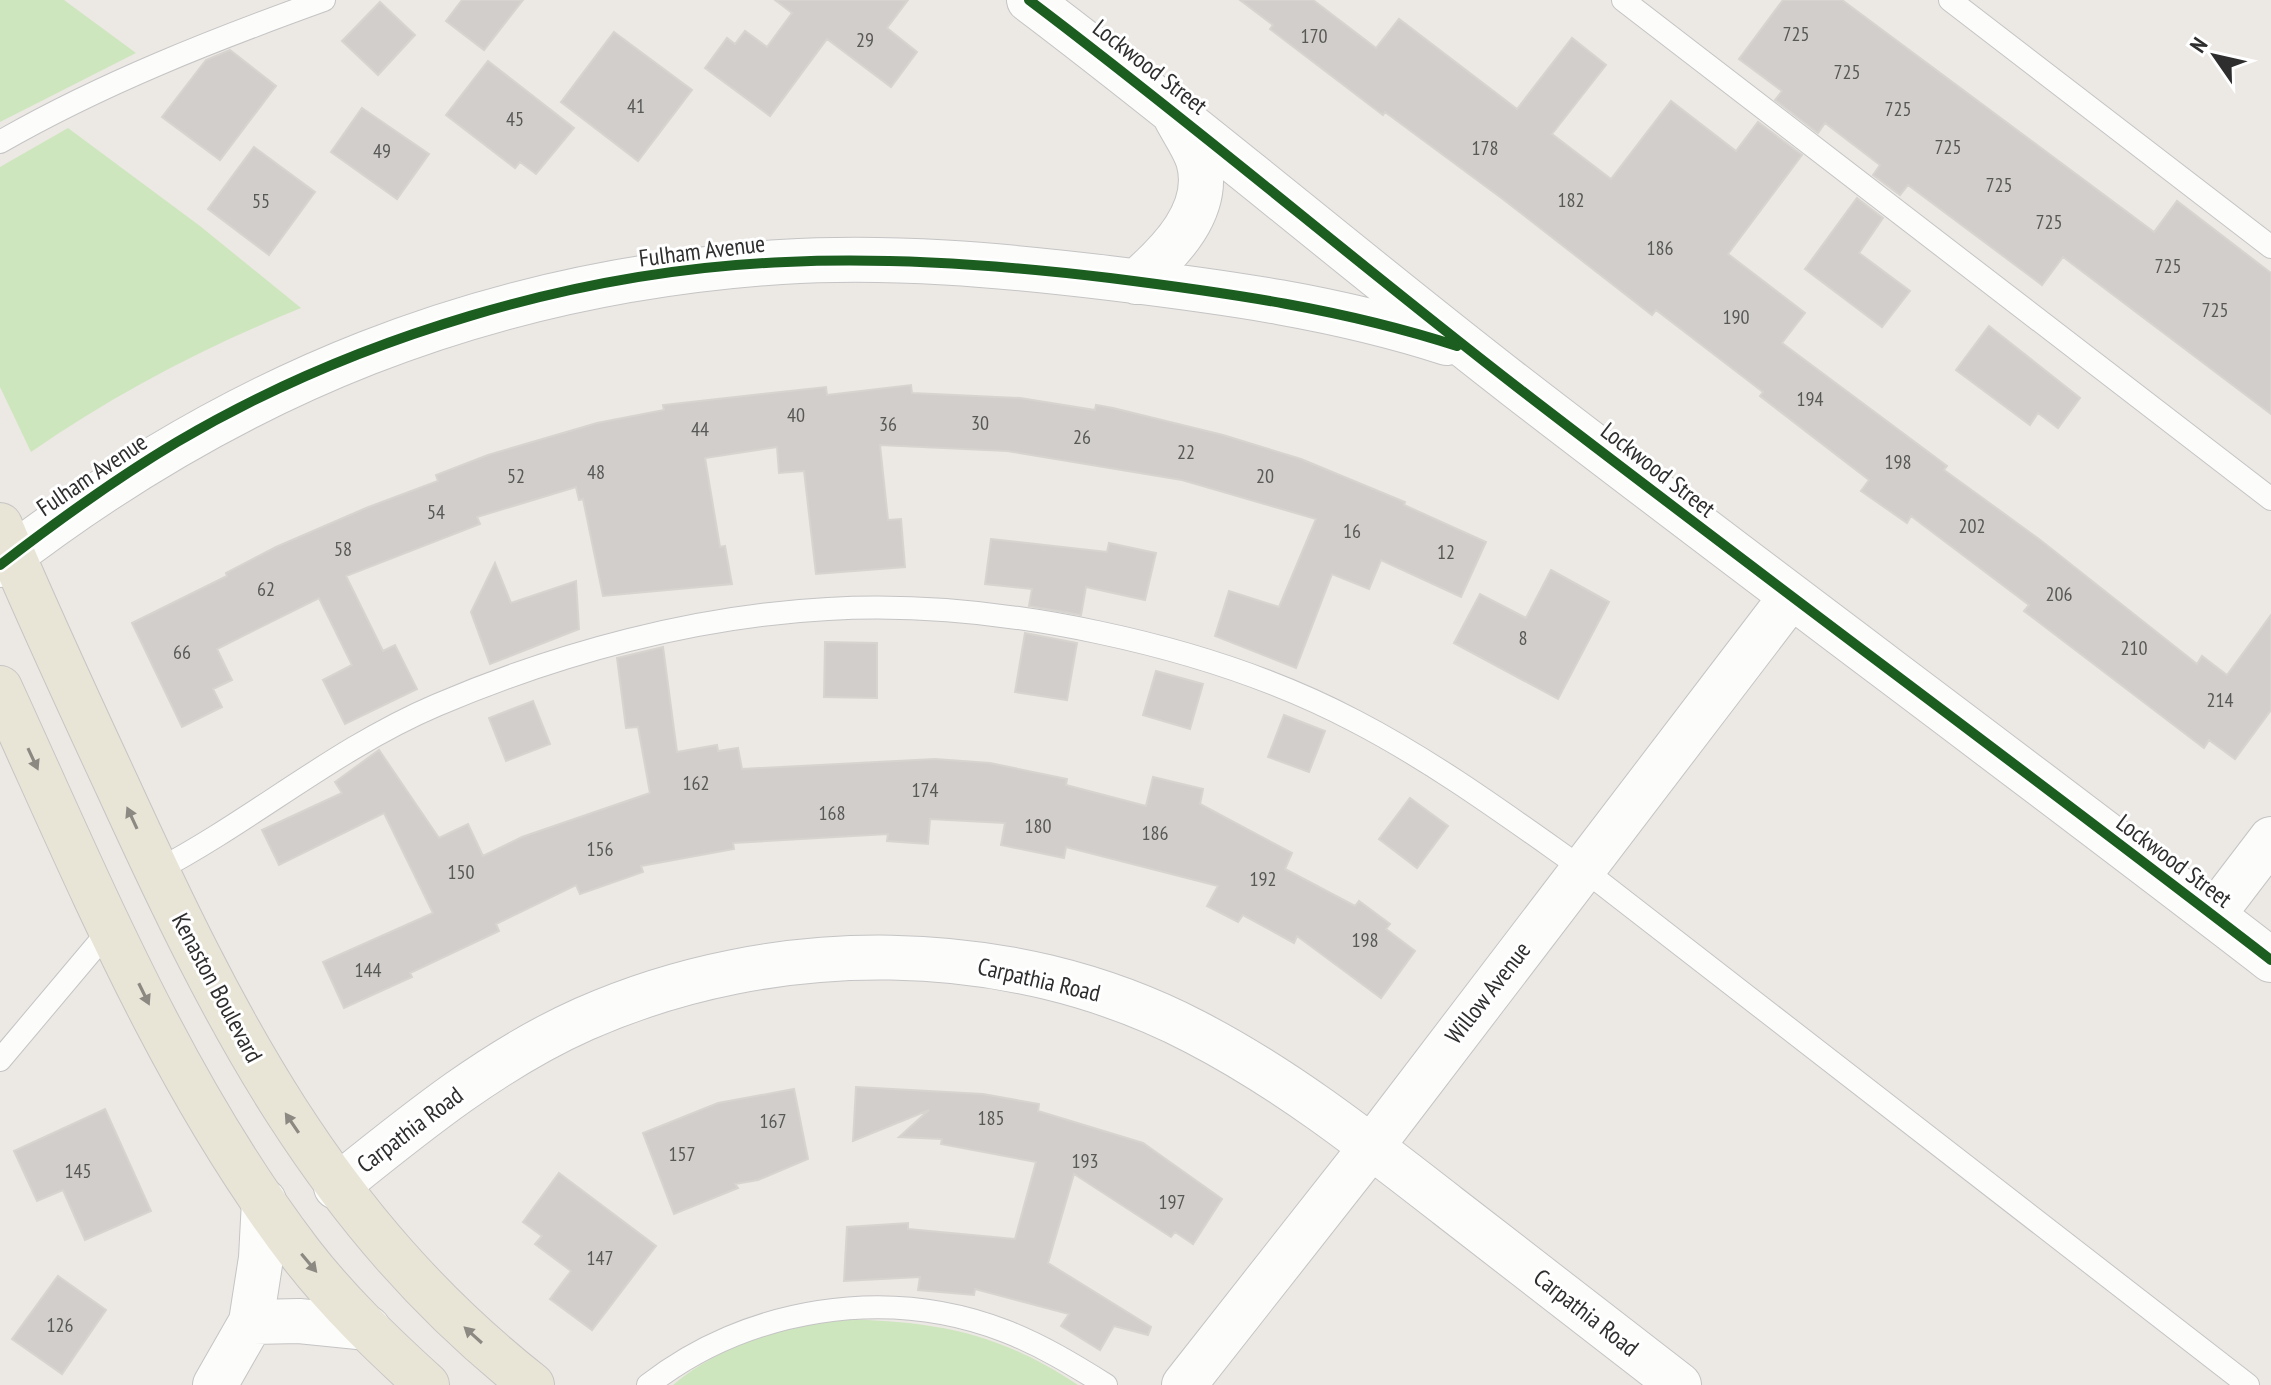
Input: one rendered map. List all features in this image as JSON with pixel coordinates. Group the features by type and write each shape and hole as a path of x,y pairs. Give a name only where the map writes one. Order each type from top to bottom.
{"main road":[{"name":"Kenaston Boulevard","path":"4,549 156,871 282,1109 336,1187 438,1303 532,1385"},
{"path":"0,688 111,928 185,1076 302,1256 368,1328 427,1385"}],"street":[{"name":"Lockwood Street","path":"1029,0 1170,106 1469,350 1790,598 2271,960"},
{"path":"1136,282 1168,253 1187,225 1197,201 1198,161 1170,106"},
{"name":"Fulham Avenue","path":"4,549 145,461 246,405 375,350 455,321 540,298 644,278 784,262 949,262 1280,300 1337,311 1469,350"},
{"name":"Willow Avenue","path":"1184,1385 1372,1146 1790,598"},
{"path":"2213,915 2271,839"},
{"name":"Carpathia Road","path":"336,1187 467,1087 516,1055 585,1019 685,984 734,973 877,956 929,959 1024,973 1121,999 1195,1032 1259,1068 1372,1146 1679,1385"},
{"path":"215,1385 251,1322 261,1258 264,1201"},
{"path":"251,1322 299,1321 368,1328"}],"lane":[{"path":"0,142 137,73 324,0"},
{"path":"1623,0 2271,499"},
{"path":"1950,0 2271,247"},
{"path":"156,871 207,844 354,746 478,689 553,662 648,636 728,621 828,609 963,613 1053,625 1175,652 1252,678 1353,720 1427,761 1583,869 2248,1385"},
{"path":"0,1060 111,928"},
{"path":"648,1385 678,1362 725,1337 804,1314 863,1307 983,1324 1035,1344 1106,1385"}],"green space":[{"path":"0,0 64,0 136,53 0,122"},
{"path":"68,128 200,226 301,308 162,372 31,452 0,387 0,167"},
{"path":"838,1319 904,1323 963,1332 1020,1352 1078,1385 673,1385 730,1349 772,1334"}],"building":[{"path":"462,0 523,0 484,50 446,21"},
{"path":"775,0 908,0 887,28 917,52 891,87 827,39 770,116 705,68 727,38 735,44 745,31 767,47 792,13"},
{"path":"1240,0 1313,0 1376,48 1399,19 1517,109 1572,38 1606,65 1552,134 1611,179 1671,101 1736,151 1758,122 1802,155 1728,254 1805,313 1782,343 1947,466 1944,470 2039,539 2197,664 2202,656 2227,675 2271,615 2271,710 2235,759 2209,740 2204,748 2024,611 2029,605 1911,516 1907,523 1861,491 1869,480 1760,396 1763,392 1656,310 1652,315 1385,112 1383,115 1270,29 1273,25"},
{"path":"1783,0 1842,0 2154,232 2177,201 2271,273 2271,414 2063,257 2042,285 1908,185 1900,195 1873,175 1880,165 1825,123 1818,133 1775,100 1782,91 1739,59"},
{"path":"380,2 415,35 378,75 342,41"},
{"path":"614,32 692,90 638,161 561,102"},
{"path":"230,50 276,86 220,160 162,117 206,60"},
{"path":"488,61 574,128 536,174 520,162 515,168 446,115"},
{"path":"362,108 429,154 397,199 331,152"},
{"path":"254,147 315,192 269,255 208,209"},
{"path":"1857,198 1883,218 1859,253 1910,291 1882,327 1805,269"},
{"path":"1989,326 2080,398 2058,428 2038,413 2030,425 1956,370"},
{"path":"911,385 912,393 1020,398 1095,410 1096,405 1223,435 1301,459 1405,502 1404,505 1486,542 1461,597 1381,560 1369,589 1332,574 1296,668 1215,636 1229,591 1279,607 1316,519 1182,480 1007,451 880,445 888,520 901,519 905,567 816,574 804,471 779,473 777,447 705,458 720,547 725,546 732,584 603,596 583,499 579,500 576,487 477,517 480,524 346,576 383,651 395,645 417,689 345,724 323,680 352,665 319,598 217,649 232,680 213,689 222,707 182,727 132,623 227,576 226,573 276,547 438,481 436,475 488,455 597,423 664,410 663,405 826,387 827,395"},
{"path":"991,539 1107,552 1109,543 1156,553 1145,600 1086,587 1081,615 1029,606 1032,589 985,584"},
{"path":"495,563 511,603 576,581 579,629 490,664 471,612"},
{"path":"1551,570 1609,602 1558,699 1454,643 1480,594 1526,618"},
{"path":"1025,633 1077,643 1067,700 1015,692"},
{"path":"825,642 877,643 877,698 824,697"},
{"path":"663,647 677,752 717,745 718,751 738,748 742,769 935,759 990,763 1067,779 1066,785 1146,806 1153,777 1203,789 1200,804 1292,853 1285,869 1355,906 1359,901 1390,924 1386,929 1415,951 1381,998 1297,936 1294,943 1243,915 1238,922 1207,906 1218,886 1066,847 1064,858 1001,845 1005,823 930,819 928,844 887,841 888,834 733,843 734,849 641,866 643,872 580,894 576,885 496,924 499,931 410,973 412,977 344,1008 323,962 433,913 384,813 279,865 262,830 342,793 335,782 379,750 439,838 468,824 483,856 522,837 650,793 638,727 626,728 617,658"},
{"path":"1156,671 1203,684 1190,729 1143,715"},
{"path":"533,701 550,744 506,761 489,718"},
{"path":"1284,715 1325,731 1309,772 1268,757"},
{"path":"1410,798 1448,826 1417,868 1379,839"},
{"path":"856,1087 983,1094 1039,1104 1038,1111 1143,1143 1222,1199 1193,1244 1175,1232 1171,1237 1074,1174 1048,1263 1151,1327 1148,1335 1114,1326 1100,1350 1061,1326 1069,1314 975,1289 974,1295 918,1290 920,1277 844,1281 847,1227 908,1223 908,1229 1015,1239 1036,1162 941,1144 942,1139 899,1137 929,1110 853,1141"},
{"path":"794,1089 808,1159 758,1180 735,1184 738,1188 674,1214 643,1133 718,1103"},
{"path":"105,1109 151,1211 85,1240 63,1190 37,1201 14,1151"},
{"path":"559,1173 656,1246 592,1330 550,1299 571,1271 535,1244 542,1236 523,1222"},
{"path":"58,1276 106,1310 62,1374 12,1339"}],"cycle path":[{"path":"1029,0 1517,387 2271,960"},
{"path":"0,565 87,501 177,442 246,404 318,371 394,341 471,316 550,295 629,279 708,268 786,262 908,261 1029,269 1285,304 1371,322 1457,346"}]}
